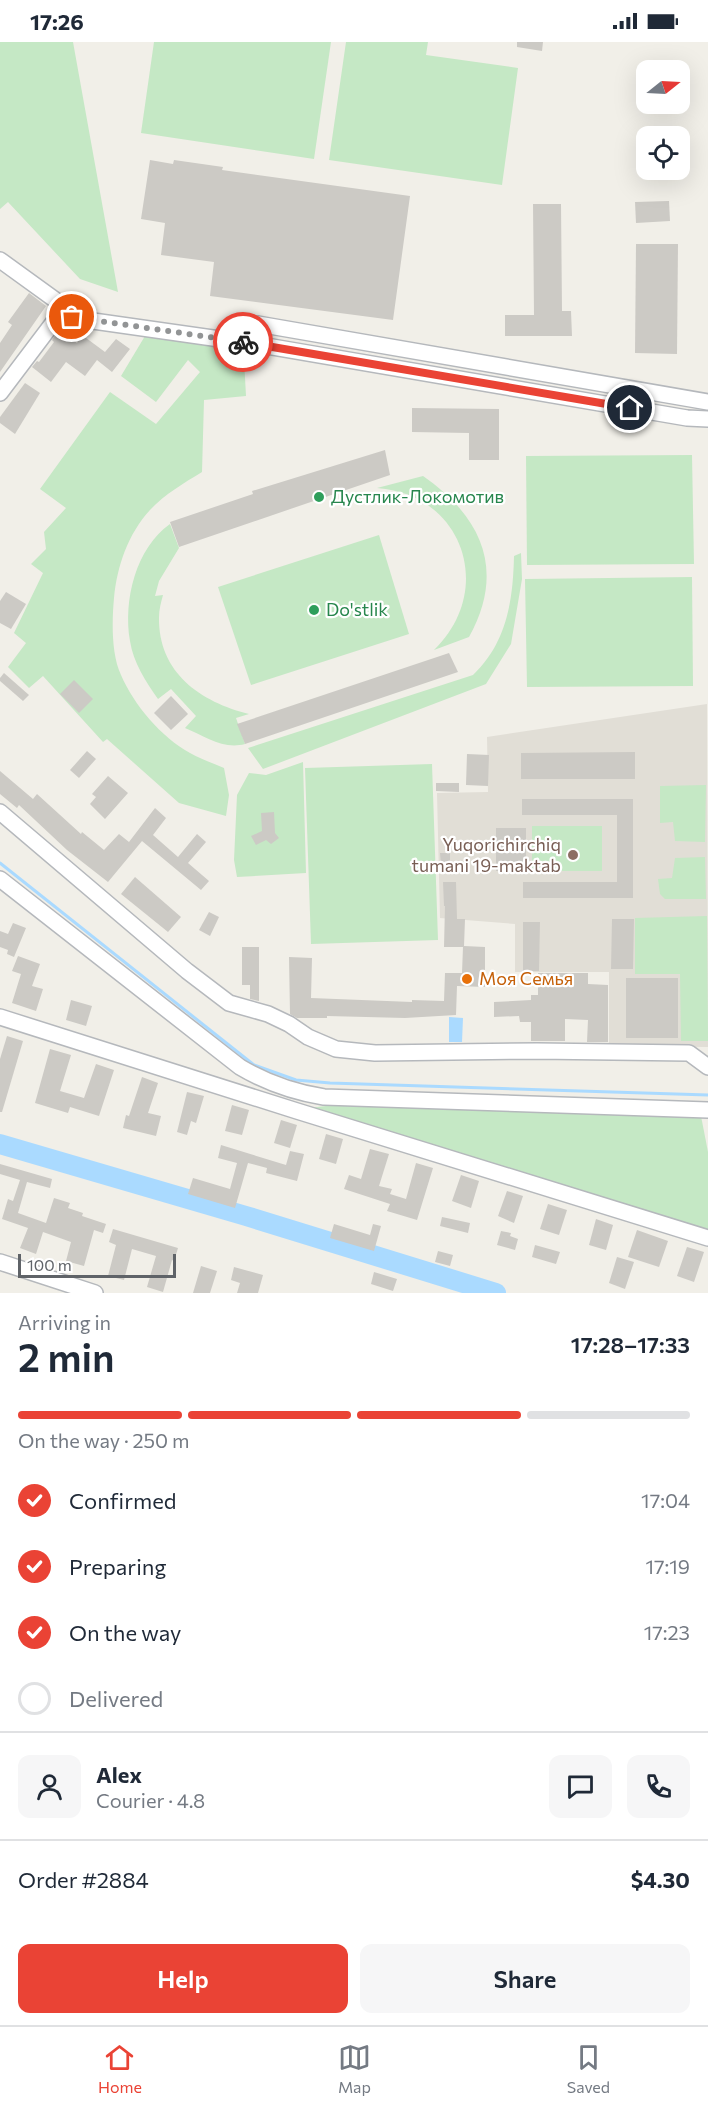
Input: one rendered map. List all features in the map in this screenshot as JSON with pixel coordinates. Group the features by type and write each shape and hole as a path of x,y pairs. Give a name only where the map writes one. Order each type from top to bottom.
{"street":[{"path":"0,260 65,307 0,393"},
{"path":"58,316 255,344 687,418 708,419"},
{"path":"255,344 258,324 708,402"},
{"path":"485,383 487,365"},
{"path":"611,405 614,387"},
{"path":"687,418 688,400"},
{"path":"0,812 187,971 229,1003 267,1014 289,1024 314,1040 336,1049 375,1053 537,1051 689,1053 708,1067"},
{"path":"0,879 240,1067 258,1078 291,1090 324,1096 708,1110"},
{"path":"0,1017 708,1238"},
{"path":"0,1262 95,1293"}],"shaded area":[{"name":"Yuqorichirchiq tumani 19-maktab","path":"707,704 708,1047 609,1046 609,972 515,972 515,924 440,918 437,793 488,792 487,737"}],"green space":[{"path":"0,42 73,42 118,292 80,279 8,202 0,209"},
{"path":"154,42 331,42 314,159 141,133"},
{"path":"346,42 428,42 426,55 518,68 502,185 329,160"},
{"path":"151,326 243,340 246,396 204,400 202,472 162,499 142,519 121,562 113,616 115,657 133,698 159,729 179,746 224,768 229,795 226,816 179,803 107,739 103,742 43,676 29,688 8,667 26,643 14,633 43,573 31,564 46,549 44,532 66,508 40,489 110,392 156,424 200,372 188,360 156,402 121,376"},
{"path":"692,455 694,564 527,565 526,456"},
{"path":"423,476 460,509 473,527 482,547 486,567 486,589 480,613 469,637 434,650 453,626 463,600 466,574 461,549 449,526 431,507 407,494 377,488"},
{"path":"170,524 179,548 159,581 155,596 163,595 159,617 166,654 174,669 199,693 231,709 249,714 236,718 245,744 222,744 185,728 196,716 171,689 158,699 134,657 128,625 135,576 148,547"},
{"name":"Do'stlik","path":"379,535 409,634 251,685 218,587"},
{"path":"521,553 522,579 511,644 486,684 263,769 248,748 473,675 494,649 501,635 510,605 514,556"},
{"path":"692,577 693,686 527,687 525,579"},
{"path":"303,762 306,873 237,877 234,860 237,795 249,773 266,775"},
{"path":"432,764 438,940 311,944 305,768"},
{"path":"706,785 705,842 675,841 673,822 660,823 660,786"},
{"path":"532,826 602,826 602,871 532,871"},
{"path":"705,857 706,899 665,899 660,894 658,879 672,878 675,858"},
{"path":"707,916 708,1041 681,1041 680,974 635,974 635,918"},
{"path":"334,1105 701,1116 708,1152 708,1232 309,1108"}],"water":[{"path":"449,1017 463,1018 462,1042 449,1042"}],"building":[{"path":"517,42 543,42 542,51 517,47"},
{"path":"150,160 173,164 174,160 223,167 222,170 410,196 393,320 210,296 214,262 161,255 165,223 141,219"},
{"path":"669,201 670,221 636,223 635,202"},
{"path":"533,204 561,204 562,311 571,311 572,336 505,336 505,315 534,315"},
{"path":"636,244 678,244 677,354 635,353"},
{"path":"29,293 46,306 0,372 0,343 12,325 8,322"},
{"path":"59,330 77,343 82,335 105,352 116,339 130,349 112,372 97,360 85,376 66,362 51,382 32,367 37,361 39,362 54,342 52,340"},
{"path":"25,383 40,393 15,434 0,423 0,417"},
{"path":"412,408 499,409 499,460 469,460 469,433 412,432"},
{"name":"Дустлик-Локомотив","path":"385,450 390,475 179,547 170,522 253,494 252,491"},
{"path":"6,592 26,604 11,629 0,623 0,601"},
{"path":"449,653 458,672 245,744 237,724"},
{"path":"4,673 29,695 23,701 0,681"},
{"path":"74,680 93,699 79,713 60,694"},
{"path":"171,696 188,714 171,730 154,713"},
{"path":"87,751 96,759 79,778 70,770"},
{"path":"635,752 635,779 521,779 521,753"},
{"path":"467,754 489,755 488,786 466,785"},
{"path":"0,771 33,799 37,794 81,834 82,832 104,850 119,834 129,842 155,808 166,818 153,835 178,857 197,834 206,842 188,863 209,881 201,890 142,841 108,882 67,850 19,805 17,808 0,794"},
{"path":"108,776 128,793 105,819 90,804 96,797 92,794"},
{"path":"436,783 459,783 459,792 436,791"},
{"path":"522,799 633,799 633,898 523,898 523,882 617,882 617,815 522,815"},
{"path":"274,812 275,833 279,838 271,844 266,840 256,845 251,836 262,831 261,813"},
{"path":"496,828 526,828 526,871 496,871"},
{"path":"440,853 450,853 450,864 441,865"},
{"path":"135,877 181,917 168,932 121,894"},
{"path":"443,882 456,882 457,919 465,919 464,946 485,947 485,987 457,986 456,1015 405,1018 327,1016 327,1018 297,1018 290,1014 289,957 312,958 311,998 444,1001 445,973 462,973 463,947 444,947"},
{"path":"209,912 219,917 210,936 199,930"},
{"path":"612,919 634,919 633,969 611,969"},
{"path":"523,922 540,922 539,971 523,971"},
{"path":"13,923 26,928 14,957 7,954 8,950 0,947 0,931 8,934"},
{"path":"242,947 259,947 259,1001 250,999 250,985 242,985"},
{"path":"18,956 40,964 32,986 43,989 36,1011 12,1003 21,974 12,971"},
{"path":"538,973 588,973 588,984 608,985 608,1042 587,1042 588,1020 565,1019 565,1041 531,1041 531,1022 520,1022 519,1016 494,1017 494,1002 531,1000 531,995 538,995"},
{"path":"626,978 678,978 678,1038 626,1038"},
{"path":"71,1000 92,1006 86,1026 66,1020"},
{"path":"7,1036 23,1041 2,1112 0,1112 0,1059"},
{"path":"50,1049 71,1055 60,1091 84,1098 96,1064 114,1070 99,1116 70,1107 68,1113 35,1103"},
{"path":"142,1077 158,1083 148,1113 161,1116 156,1136 123,1128"},
{"path":"187,1092 204,1096 196,1123 191,1121 187,1135 177,1132"},
{"path":"232,1105 249,1110 242,1135 225,1131"},
{"path":"281,1120 297,1125 290,1148 274,1143"},
{"path":"326,1134 343,1139 336,1164 319,1159"},
{"path":"221,1145 286,1165 290,1151 304,1154 297,1181 266,1173 267,1168 248,1163 235,1208 188,1194 193,1178 230,1189 237,1163 218,1158"},
{"path":"370,1149 389,1154 379,1186 392,1189 390,1194 406,1199 416,1163 433,1168 417,1220 387,1211 390,1204 344,1189 349,1175 361,1179"},
{"path":"0,1164 52,1179 50,1188 27,1182 18,1213 46,1223 54,1198 70,1203 68,1208 83,1213 82,1216 106,1224 103,1233 94,1230 84,1266 66,1261 71,1242 43,1232 36,1254 20,1248 28,1228 2,1219 8,1199 13,1201 20,1180 0,1174"},
{"path":"461,1175 479,1181 471,1208 452,1201"},
{"path":"507,1191 523,1196 514,1223 498,1216"},
{"path":"548,1204 567,1210 559,1235 540,1229"},
{"path":"442,1217 470,1223 468,1233 440,1226"},
{"path":"596,1219 613,1225 606,1250 589,1245"},
{"path":"334,1224 370,1235 373,1224 381,1226 374,1251 330,1238"},
{"path":"113,1229 178,1248 174,1261 172,1260 163,1292 147,1287 156,1256 132,1249 124,1280 108,1276 116,1245 109,1242"},
{"path":"637,1230 668,1241 659,1267 628,1257"},
{"path":"501,1231 511,1233 510,1236 518,1239 515,1250 497,1245"},
{"path":"535,1245 560,1252 556,1264 532,1257"},
{"path":"687,1247 704,1252 694,1282 677,1276"},
{"path":"438,1251 453,1255 450,1266 435,1262"},
{"path":"617,1257 634,1262 625,1289 609,1283"},
{"path":"201,1266 217,1271 210,1293 193,1293"},
{"path":"234,1267 263,1275 258,1293 237,1293 240,1283 231,1280"},
{"path":"374,1272 397,1279 393,1291 371,1284"}],"waterway":[{"path":"0,863 254,1065 296,1080 708,1095"},
{"path":"0,1144 246,1216 496,1293"}],"way so far":[{"path":"72,317 243,342"}],"place":[{"name":"Дустлик-Локомотив","path":"319,497"},
{"name":"Do'stlik","path":"314,610"},
{"name":"Yuqorichirchiq tumani 19-maktab","path":"573,855"},
{"name":"Моя Семья","path":"467,979"}],"route":[{"path":"243,342 630,408"}]}
